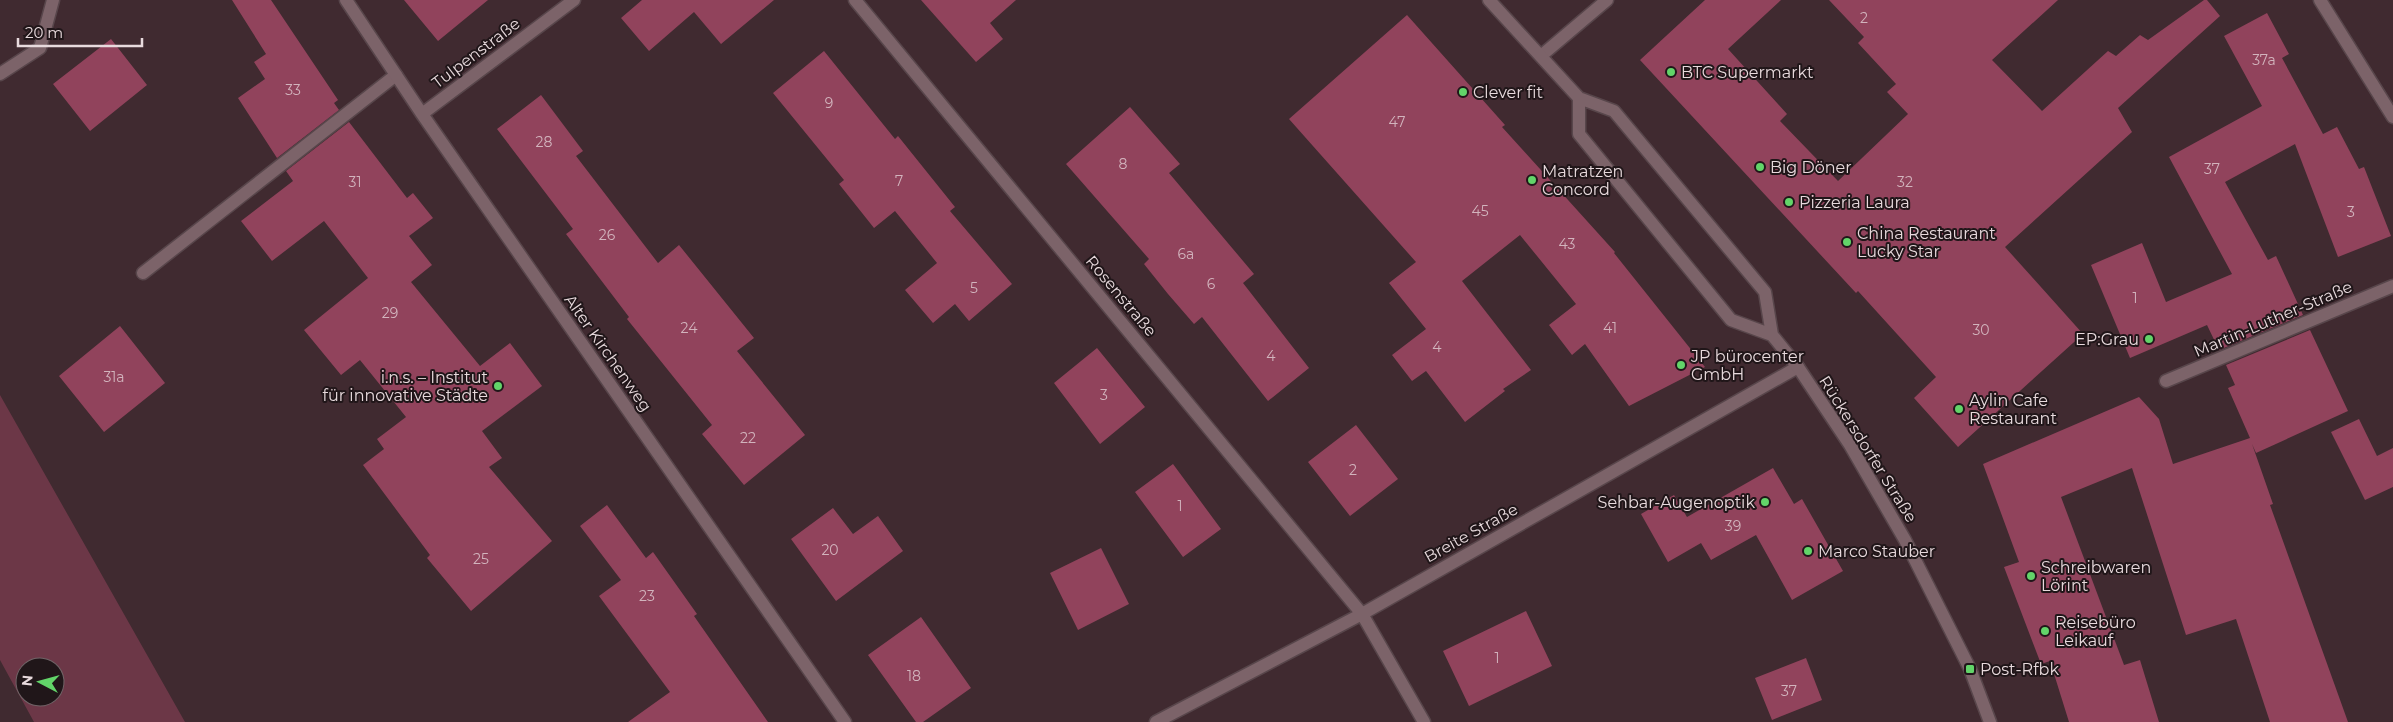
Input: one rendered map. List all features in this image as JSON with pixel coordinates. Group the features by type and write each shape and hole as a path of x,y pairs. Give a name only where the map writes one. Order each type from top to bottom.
{"street":[{"path":"0,74 40,48 53,0"},
{"name":"Alter Kirchenweg","path":"346,0 422,114 845,722"},
{"name":"Tulpenstraße","path":"422,114 574,0"},
{"name":"Rosenstraße","path":"855,0 1362,614 1424,722"},
{"name":"Rückersdorfer Straße","path":"1489,0 1542,55 1579,98 1614,111 1765,292 1772,334 1798,367 1850,445 1905,540 1970,669 1990,722"},
{"path":"1542,55 1607,0"},
{"path":"2320,0 2393,117"},
{"path":"143,273 396,75"},
{"path":"1579,98 1579,134 1732,320 1772,334"},
{"name":"Martin-Luther-Straße","path":"2166,381 2393,286"},
{"name":"Breite Straße","path":"1156,722 1362,614 1798,367"}],"shaded area":[{"path":"0,395 185,722 34,722 26,707 65,707 65,657 15,657 15,687 0,660"}],"building":[{"path":"232,0 271,0 338,100 334,103 339,110 277,158 238,98 265,79 254,62 266,54"},
{"path":"404,0 488,0 438,41"},
{"path":"642,0 774,0 721,44 694,12 649,51 621,18"},
{"path":"921,0 1016,0 990,23 1003,39 976,62"},
{"path":"1705,0 1781,0 1728,49 1787,114 1780,121 1838,181 1908,114 1887,92 1896,84 1858,43 1864,37 1829,0 2058,0 1992,60 2042,111 2108,51 2116,56 2140,35 2148,40 2204,0 2207,0 2220,16 2118,108 2132,132 2005,247 2083,334 1958,447 1914,398 1936,377 1858,291 1856,293 1640,60"},
{"path":"2267,13 2289,54 2282,58 2323,134 2337,127 2359,169 2364,167 2391,236 2338,257 2295,144 2225,182 2268,260 2276,256 2303,315 2219,350 2207,325 2130,358 2091,265 2142,243 2166,302 2232,274 2169,157 2262,106 2224,36"},
{"path":"1407,15 1505,125 1502,127 1615,252 1705,367 1629,406 1585,344 1572,355 1549,325 1576,304 1520,235 1462,281 1531,370 1503,389 1505,391 1465,422 1426,371 1412,381 1392,355 1426,329 1389,283 1416,262 1289,119"},
{"path":"111,39 147,85 90,131 53,84"},
{"path":"824,51 895,139 898,136 955,207 950,211 1012,284 969,321 955,304 933,323 905,290 937,263 895,211 874,228 839,184 844,180 773,93"},
{"path":"541,95 583,151 576,156 658,263 679,245 754,338 737,351 805,435 744,485 702,434 712,425 627,319 629,317 566,234 573,229 497,129"},
{"path":"1130,107 1180,164 1169,173 1254,274 1243,283 1309,368 1268,401 1202,317 1194,324 1168,294 1144,264 1149,259 1066,164"},
{"path":"349,122 407,198 413,193 433,218 409,236 432,265 411,282 480,366 510,343 542,386 482,431 502,458 489,467 552,541 471,611 427,558 430,555 363,465 384,449 377,439 406,417 360,360 341,375 304,330 368,278 324,221 272,261 241,221 293,181 286,171"},
{"path":"120,326 165,383 104,432 59,376"},
{"path":"2310,330 2348,411 2256,453 2252,444 2273,504 2270,505 2348,722 2270,722 2236,619 2186,635 2132,468 2061,497 2124,665 2140,660 2159,722 2069,722 2050,661 2041,664 2004,567 2019,562 1983,464 2139,397 2159,419 2173,464 2250,438 2228,388 2235,385 2226,365"},
{"path":"1097,348 1145,407 1100,444 1054,383"},
{"path":"2359,419 2377,456 2393,448 2393,487 2365,500 2331,432"},
{"path":"1356,425 1398,479 1350,516 1308,462"},
{"path":"1173,464 1221,529 1183,557 1135,492"},
{"path":"1773,468 1794,504 1802,499 1843,571 1792,600 1756,535 1711,560 1701,543 1668,562 1641,514 1674,495 1687,517"},
{"path":"607,505 646,558 653,552 697,614 694,616 768,722 628,722 670,692 599,596 621,580 580,526"},
{"path":"833,508 853,534 878,516 903,551 836,601 791,539"},
{"path":"1101,548 1129,604 1078,630 1050,573"},
{"path":"1526,611 1552,666 1469,706 1443,651"},
{"path":"921,617 971,688 923,722 916,722 868,655"},
{"path":"1806,658 1822,700 1772,720 1755,678"}],"place":[{"name":"BTC Supermarkt","path":"1671,72"},
{"name":"Clever fit","path":"1463,92"},
{"name":"Big Döner","path":"1760,167"},
{"name":"Matratzen Concord","path":"1532,180"},
{"name":"Pizzeria Laura","path":"1789,202"},
{"name":"China Restaurant Lucky Star","path":"1847,242"},
{"name":"EP:Grau","path":"2149,339"},
{"name":"JP bürocenter GmbH","path":"1681,365"},
{"name":"i.n.s. – Institut für innovative Städte","path":"498,386"},
{"name":"Aylin Cafe Restaurant","path":"1959,409"},
{"name":"Sehbar-Augenoptik","path":"1765,502"},
{"name":"Marco Stauber","path":"1808,551"},
{"name":"Schreibwaren Lörint","path":"2031,576"},
{"name":"Reisebüro Leikauf","path":"2045,631"},
{"name":"Post-Rfbk","path":"1970,669"}]}
